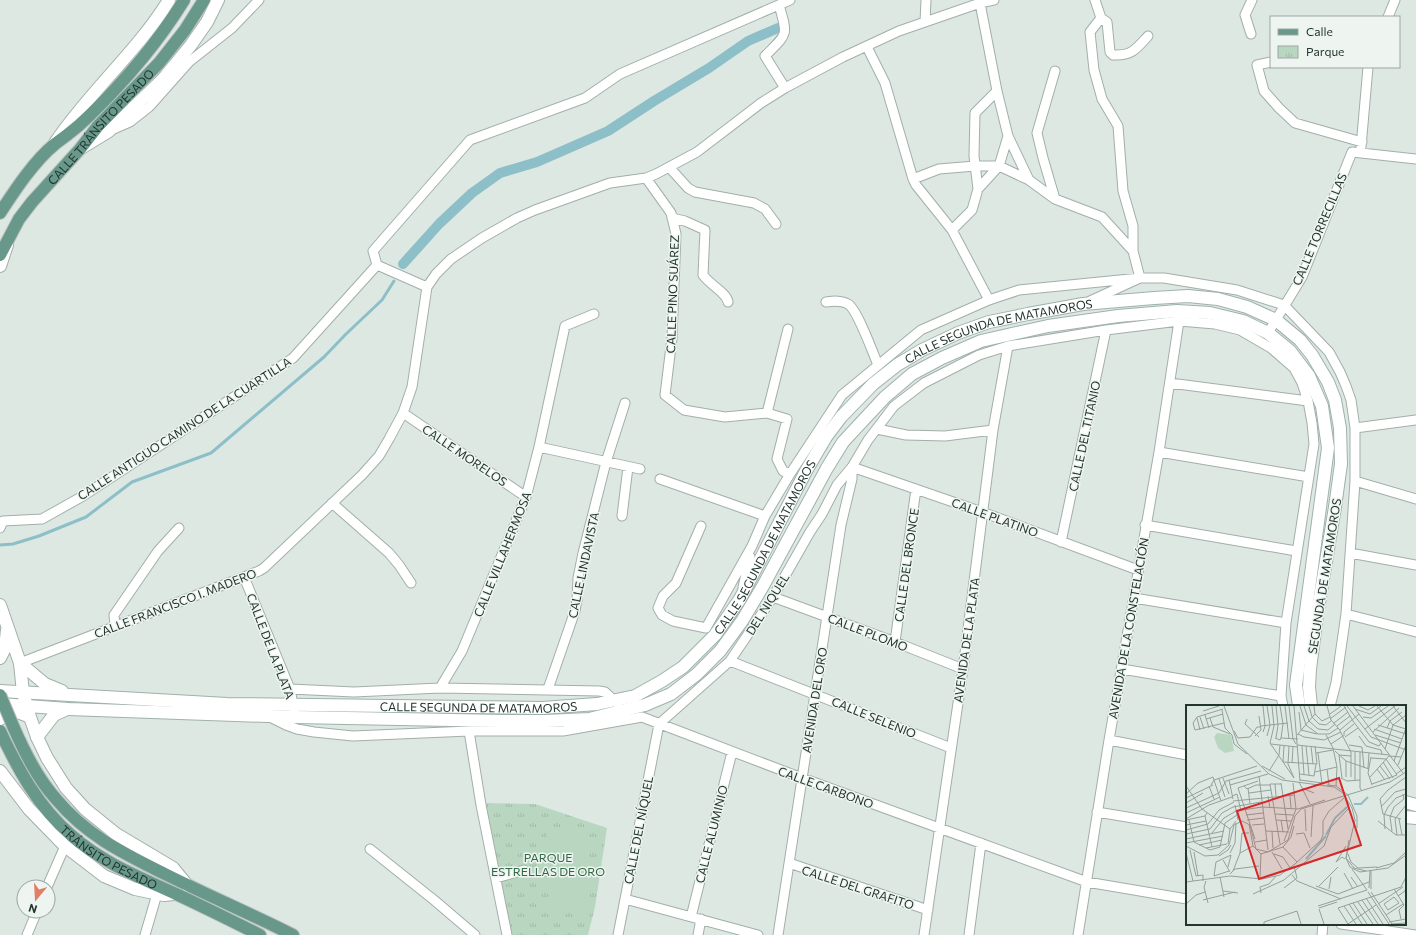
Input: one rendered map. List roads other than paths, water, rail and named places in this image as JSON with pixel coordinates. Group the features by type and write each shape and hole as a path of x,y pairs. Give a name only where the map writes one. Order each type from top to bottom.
{"main road":[{"path":"55,144 68,124 148,30 169,0"},
{"name":"CALLE TRÁNSITO PESADO","path":"0,212 18,187 55,144 68,135 114,90 162,35 184,0"},
{"name":"CALLE TRÁNSITO PESADO","path":"0,255 19,219 32,202 80,149 98,126 168,52 185,30 204,0"},
{"path":"80,149 109,131 143,99 177,63 207,22 218,0"},
{"path":"0,266 11,234"},
{"name":"CALLE SEGUNDA DE MATAMOROS","path":"2,693 69,694 227,704 542,708 597,704 635,696 683,667 715,635 740,599 806,471 826,438 841,417 874,384 898,365 922,350 958,333 989,322 1028,314 1083,304 1188,296 1218,299 1247,307 1276,320 1300,340 1312,355 1328,382 1335,400 1340,428 1341,445"},
{"name":"CALLE SEGUNDA DE MATAMOROS","path":"28,712 68,709 295,717 545,721 589,719 645,705 671,694 696,674 720,651 742,621 763,586 827,468 843,442 885,396 912,374 942,358 981,341 1048,326 1118,316 1177,312 1210,313 1243,321 1268,333 1290,351 1309,376 1322,406 1328,448"},
{"name":"SEGUNDA DE MATAMOROS","path":"1311,705 1308,687 1310,669 1341,464 1341,445"},
{"name":"SEGUNDA DE MATAMOROS","path":"1299,705 1296,685 1328,448"},
{"path":"0,605 20,663 23,693 37,737 47,758 66,788 85,809 116,834 173,868 187,885"},
{"path":"0,658 4,648 8,627"},
{"path":"20,663 44,684 69,694"},
{"name":"TRÁNSITO PESADO","path":"2,693 12,726 36,771 56,799 84,827 116,849 187,885 293,935"},
{"path":"4,704 28,712"},
{"path":"37,737 54,716 68,709"},
{"path":"0,719 14,711 23,714 28,712"},
{"name":"TRÁNSITO PESADO","path":"0,731 15,763 30,789 45,808 70,834 97,855 120,868 174,894 242,931 260,935"},
{"path":"0,771 29,809 65,846 104,876 156,900 164,895 174,894"},
{"path":"1406,802 1416,805"},
{"path":"1406,817 1416,818"}],"street":[{"path":"109,131 130,122 149,107 189,62 232,28 259,0"},
{"path":"427,287 377,265 373,251 470,140 585,98 620,74 790,0"},
{"path":"925,22 926,0"},
{"name":"CALLE FRANCISCO I. MADERO","path":"20,663 264,568 362,475 379,456 403,413 412,387 427,287 436,274 482,238 517,218 535,210 610,182 646,178 697,152 762,103 785,88 843,57 899,31 980,3 994,0"},
{"path":"1096,0 1101,18 1107,22 1110,52 1113,55 1124,56 1135,50 1148,36"},
{"path":"1251,34 1245,15 1252,0"},
{"path":"1388,16 1395,0"},
{"path":"980,3 997,91 1008,136 1029,180"},
{"path":"779,5 786,27 784,37 766,56 785,88"},
{"path":"1101,18 1090,32 1094,70 1102,99 1118,126 1123,191 1133,226 1133,251 1140,278"},
{"path":"867,46 885,83 913,179 916,185 952,230 989,300"},
{"path":"1270,62 1257,65 1264,91 1295,123 1362,142"},
{"path":"1368,68 1360,153 1416,159"},
{"path":"1055,71 1037,133 1042,158 1055,199"},
{"path":"952,230 972,210 978,189 974,156 975,113 997,91"},
{"path":"978,189 998,166 1008,136"},
{"name":"CALLE TORRECILLAS","path":"1268,333 1302,277 1352,152 1360,153"},
{"path":"913,179 939,169 998,166 1029,180 1055,199 1102,217 1133,251"},
{"path":"669,167 688,188 695,192 754,202 765,209 776,224"},
{"name":"CALLE PINO SUÁREZ","path":"646,178 671,213 676,234 672,338 666,394 684,410 724,417 767,413"},
{"path":"672,218 685,221 705,230 703,275 712,286 724,294 728,302"},
{"name":"CALLE ANTIGUO CAMINO DE LA CUARTILLA","path":"0,528 3,522 42,519 83,496 293,358 377,265"},
{"path":"1083,304 1140,278"},
{"path":"701,526 676,583 663,596 658,608 662,615 672,621 706,628 752,546 765,516 790,474 842,395 921,330 989,300 1019,290 1140,278 1164,278 1237,290 1284,306 1329,352 1340,372 1351,400 1355,428 1355,481 1346,614 1336,683 1330,705"},
{"path":"826,302 838,301 848,304 856,313 878,365"},
{"name":"CALLE VILLAHERMOSA","path":"440,688 462,651 526,497 539,447 565,326 594,314"},
{"name":"DEL NIQUEL","path":"659,724 730,661 773,597 822,514 836,485 852,467 894,406 924,383 979,355 1008,346 1106,330 1179,321 1214,324 1240,330 1271,348 1294,368 1302,383 1308,401 1314,444 1296,551 1286,624 1281,696 1283,705"},
{"name":"AVENIDA DE LA CONSTELACIÓN","path":"1078,935 1145,525 1159,452 1179,321"},
{"path":"788,329 767,413 787,419 777,460 783,471 790,474"},
{"name":"CALLE DEL TITANIO","path":"1061,542 1106,330"},
{"name":"AVENIDA DE LA PLATA","path":"924,935 963,669 993,430 1008,346"},
{"path":"1170,383 1308,401"},
{"name":"CALLE LINDAVISTA","path":"548,689 578,600 578,578 583,553 606,462 624,403"},
{"name":"CALLE MORELOS","path":"403,413 526,497"},
{"path":"1355,428 1416,420"},
{"path":"877,429 906,435 945,436 993,430"},
{"path":"539,447 640,469"},
{"path":"1159,452 1309,477"},
{"path":"622,516 628,467"},
{"name":"CALLE PLATINO","path":"852,467 982,512 1138,570"},
{"name":"AVENIDA DEL ORO","path":"778,935 841,525 852,479 852,467"},
{"path":"660,479 765,516"},
{"path":"1355,481 1416,499"},
{"name":"CALLE DEL BRONCE","path":"895,642 916,489"},
{"path":"332,503 389,553 400,565 411,582"},
{"path":"1145,525 1296,551"},
{"path":"115,626 114,615 158,551 178,528"},
{"path":"740,599 752,546"},
{"path":"1350,553 1416,565"},
{"name":"CALLE DE LA PLATA","path":"244,577 290,689 294,704 295,717"},
{"name":"CALLE PLOMO","path":"773,597 963,669"},
{"path":"1134,598 1286,624"},
{"path":"1346,614 1416,632"},
{"name":"CALLE SELENIO","path":"730,661 951,748"},
{"path":"1122,670 1281,696"},
{"name":"CALLE CARBONO","path":"290,689 354,692 440,688 548,689 606,692 625,710 659,724 1087,882 1186,899"},
{"path":"265,715 286,726 297,729 353,736 469,731 563,731 642,717"},
{"name":"CALLE DEL NÍQUEL","path":"618,935 659,724"},
{"path":"469,731 481,805 507,935"},
{"path":"1109,740 1186,755"},
{"name":"CALLE ALUMINIO","path":"691,917 732,752"},
{"path":"1097,812 1186,827"},
{"path":"1406,823 1416,824"},
{"path":"969,935 981,843"},
{"path":"51,879 65,846"},
{"path":"370,849 475,935"},
{"name":"CALLE DEL GRAFITO","path":"789,863 928,910"},
{"path":"496,878 524,870"},
{"path":"625,899 758,935"},
{"path":"145,935 156,900"},
{"path":"27,935 34,919"},
{"path":"698,935 701,919"},
{"path":"1322,935 1323,925"},
{"path":"1344,925 1366,932 1416,935"}],"waterway":[{"path":"403,264 439,224 472,193 500,173 537,162 608,131 709,68 748,41 778,28"},
{"path":"0,545 13,544 39,536 86,517 132,482 211,453 324,357 382,300 394,281"}],"park label":[{"name":"PARQUE ESTRELLAS DE ORO","path":"548,864"}]}
